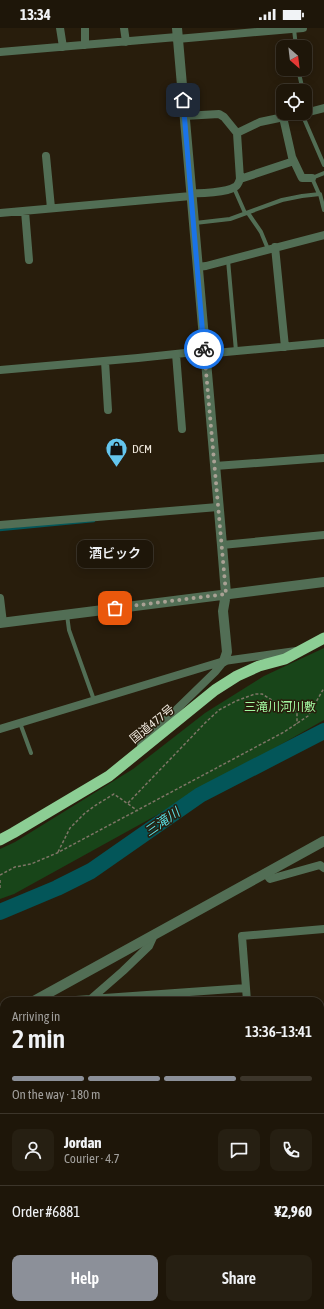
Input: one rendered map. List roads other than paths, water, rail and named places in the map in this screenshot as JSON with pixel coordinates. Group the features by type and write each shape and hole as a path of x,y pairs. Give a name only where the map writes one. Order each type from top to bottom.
{"highway":[{"name":"国道477号","path":"0,840 13,834 109,776 215,690 237,676 259,666 285,658 324,638"}],"street":[{"path":"60,28 63,47"},
{"path":"85,28 85,45"},
{"path":"124,28 126,42"},
{"path":"0,52 126,42 177,35 303,28"},
{"path":"109,776 215,672 224,661 227,652 223,611 226,594 222,544 177,35"},
{"path":"312,111 324,108"},
{"path":"184,116 219,114 224,118 237,133 240,180"},
{"path":"237,133 260,122 276,118"},
{"path":"283,120 294,160 302,178 312,178"},
{"path":"46,156 51,208"},
{"path":"0,213 191,195 234,188 240,180 294,160"},
{"path":"25,211 29,260"},
{"path":"197,267 324,235"},
{"path":"272,248 285,347"},
{"path":"0,370 176,354 236,351 324,343"},
{"path":"176,354 182,428"},
{"path":"105,361 108,410"},
{"path":"215,466 324,458"},
{"path":"0,525 218,507"},
{"path":"222,544 324,535"},
{"path":"0,598 2,623 324,582"},
{"path":"0,729 224,661 301,650"},
{"path":"41,997 324,841"},
{"path":"265,873 270,879 320,865 324,868"},
{"path":"247,997 242,936 324,929"},
{"path":"93,997 149,946 154,935"},
{"path":"163,997 246,988"}],"lane":[{"path":"294,29 295,40"},
{"path":"307,120 324,165"},
{"path":"324,173 312,178 320,194 324,210"},
{"path":"234,188 247,213 272,248"},
{"path":"193,223 230,219 282,200 319,194"},
{"path":"228,260 236,351"},
{"path":"67,614 69,630 94,700"},
{"path":"20,723 31,753"}],"waterway":[{"path":"0,530 94,521"},
{"name":"三滝川","path":"0,912 57,888 91,871 200,795 324,731"}],"place":[{"name":"DCM","path":"117,468"},
{"name":"酒ビック","path":"115,608"}],"park label":[{"name":"三滝川河川敷","path":"280,707"}]}
